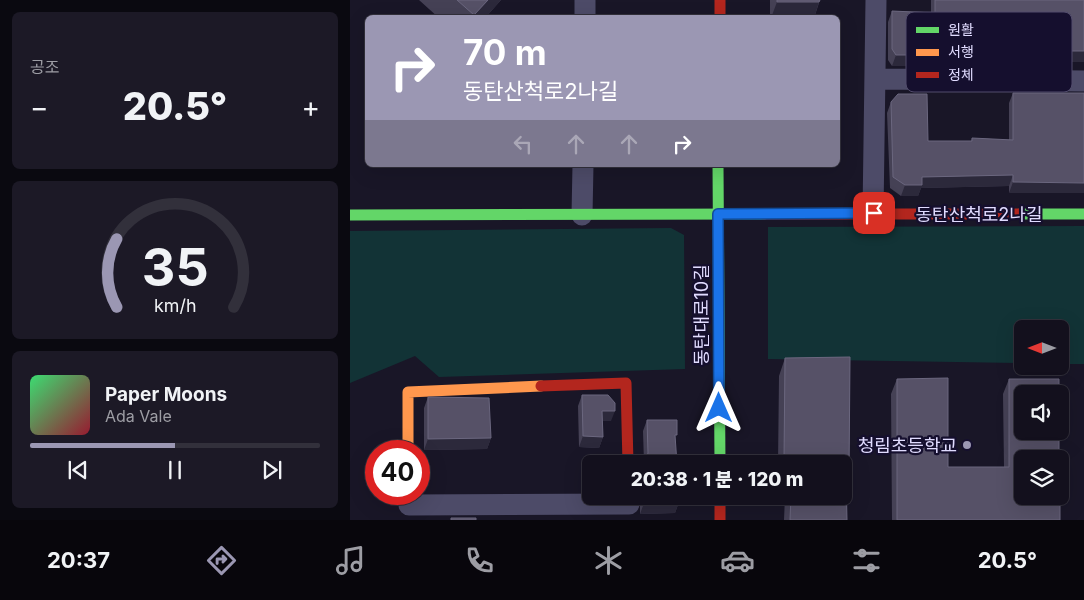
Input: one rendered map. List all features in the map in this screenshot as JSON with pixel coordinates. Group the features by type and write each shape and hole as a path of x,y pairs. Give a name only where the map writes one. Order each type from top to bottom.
{"street":[{"path":"585,0 585,15"},
{"path":"720,0 720,15"},
{"path":"874,213 876,0"},
{"path":"875,79 906,79"},
{"path":"582,167 582,215"},
{"name":"동탄대로10길","path":"718,167 720,455"},
{"name":"동탄산척로2나길","path":"350,215 1084,214"},
{"path":"408,440 408,392 626,383 628,455"},
{"path":"720,505 720,520"},
{"path":"410,506 629,507"}],"green space":[{"path":"1084,226 1084,364 1069,364 1069,320 1014,320 1014,363 768,359 768,227"},
{"path":"671,228 684,235 685,369 439,377 415,356 350,383 350,231"}],"building":[{"path":"457,0 488,0 474,15"},
{"path":"777,0 820,0 819,2 777,2"},
{"path":"935,0 1084,0 1084,51 1072,51 1072,12 935,12"},
{"path":"892,11 914,12 906,12 906,55 896,55 892,49"},
{"path":"1013,93 1084,93 1084,183 1013,182 1013,175 922,177 922,185 905,185 893,177 891,102 898,94 927,94 928,141 972,141 972,138 1013,140"},
{"path":"850,357 849,455 784,455 785,358"},
{"path":"948,378 948,467 1009,467 1009,379 1059,379 1059,385 1014,385 1014,440 1059,440 1059,450 1014,450 1014,505 1060,505 1060,520 897,520 897,379"},
{"path":"582,395 608,395 615,403 615,411 602,411 603,437 583,436"},
{"path":"428,397 489,398 491,438 428,439"},
{"path":"647,420 677,420 677,435 675,435 676,455 647,455"},
{"path":"791,505 847,505 847,520 790,520"},
{"path":"451,518 476,518 476,520 451,520"}],"traffic: fast":[{"path":"718,167 720,455"},
{"path":"350,215 764,214"},
{"path":"1020,214 1084,214"}],"traffic: slow":[{"path":"408,440 408,392 541,386"}],"traffic: jam":[{"path":"720,0 720,15"},
{"path":"764,214 1020,214"},
{"path":"541,386 626,383 628,455"},
{"path":"720,505 720,520"}],"place":[{"name":"청림초등학교","path":"967,445"}],"route":[{"path":"719,408 718,214 874,213"}]}
